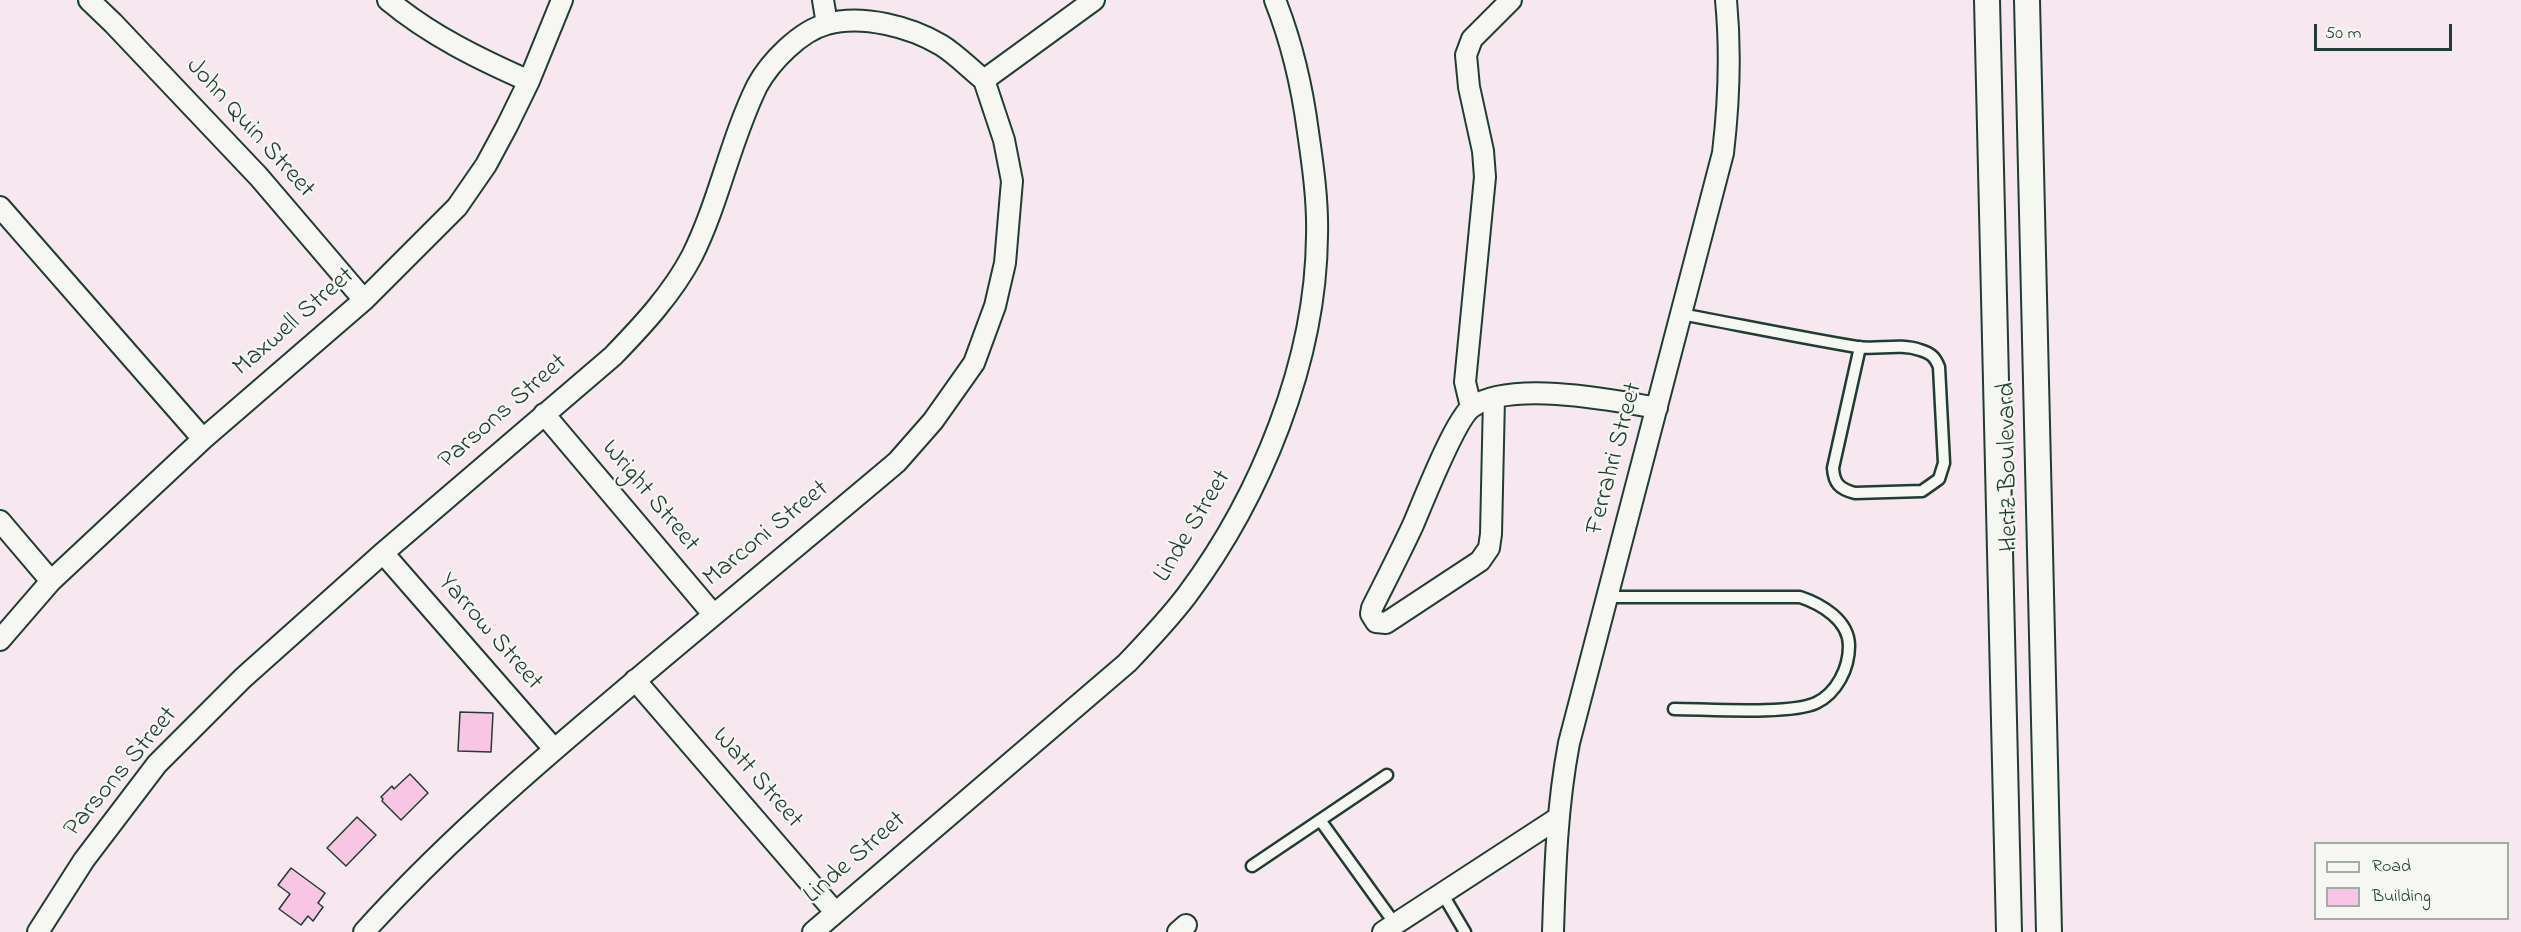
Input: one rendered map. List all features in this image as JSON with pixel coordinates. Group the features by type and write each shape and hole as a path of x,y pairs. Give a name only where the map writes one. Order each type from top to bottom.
{"street":[{"name":"John Quin Street","path":"89,0 259,177 364,300"},
{"path":"388,0 420,24 469,54 529,81"},
{"name":"Maxwell Street","path":"0,640 51,581 203,439 364,300 457,207 486,165 529,81 562,0"},
{"path":"823,0 827,24"},
{"path":"984,80 1094,0"},
{"name":"Linde Street","path":"813,932 1126,663 1157,632 1187,595 1214,555 1246,497 1273,440 1295,378 1312,294 1317,235 1311,152 1300,78 1287,29 1275,0"},
{"path":"1471,407 1465,382 1485,177 1483,151 1468,87 1466,55 1472,39 1511,0"},
{"name":"Ferrahri Street","path":"1553,932 1558,818 1569,743 1723,153 1729,106 1730,73 1726,0"},
{"name":"Hertz Boulevard","path":"1987,0 2008,932"},
{"name":"Hertz Boulevard","path":"2027,0 2049,932"},
{"name":"Parsons Street","path":"38,932 84,860 158,764 243,678 383,553 613,356 643,324 672,288 695,248 723,178 740,125 758,84 774,62 795,40 827,24 859,21 886,23 914,32 943,46 984,80"},
{"name":"Marconi Street","path":"364,932 464,831 554,749 897,462 933,421 974,363 995,306 1005,263 1011,190 1004,140 984,80"},
{"path":"0,207 203,439"},
{"path":"1996,342 2036,342"},
{"path":"1494,398 1491,534 1488,548 1480,561 1386,623 1376,622 1371,614 1372,608 1411,529 1452,435 1471,407 1494,398 1516,394 1591,396 1657,408"},
{"name":"Wright Street","path":"544,414 713,614"},
{"path":"0,521 51,581"},
{"name":"Yarrow Street","path":"383,553 554,749"},
{"name":"Watt Street","path":"635,680 835,912"},
{"path":"1389,928 1558,818"}],"lane":[{"path":"1681,314 1860,347 1918,349 1936,358 1939,367 1944,463 1939,479 1922,491 1855,493 1845,490 1834,480 1833,468 1860,347"},
{"path":"1608,597 1800,597 1815,602 1829,612 1841,624 1849,641 1849,657 1843,675 1833,690 1816,703 1788,709 1674,709"},
{"path":"1252,866 1387,775"},
{"path":"1320,820 1389,928"},
{"path":"1442,893 1465,932"}],"building":[{"path":"460,712 493,713 491,752 458,751"},
{"path":"410,774 428,793 401,820 382,801 381,797 392,786 394,789"},
{"path":"357,817 376,835 346,866 327,848"},
{"path":"291,868 325,893 318,903 323,907 313,921 308,916 301,925 279,909 290,894 278,885"}]}
